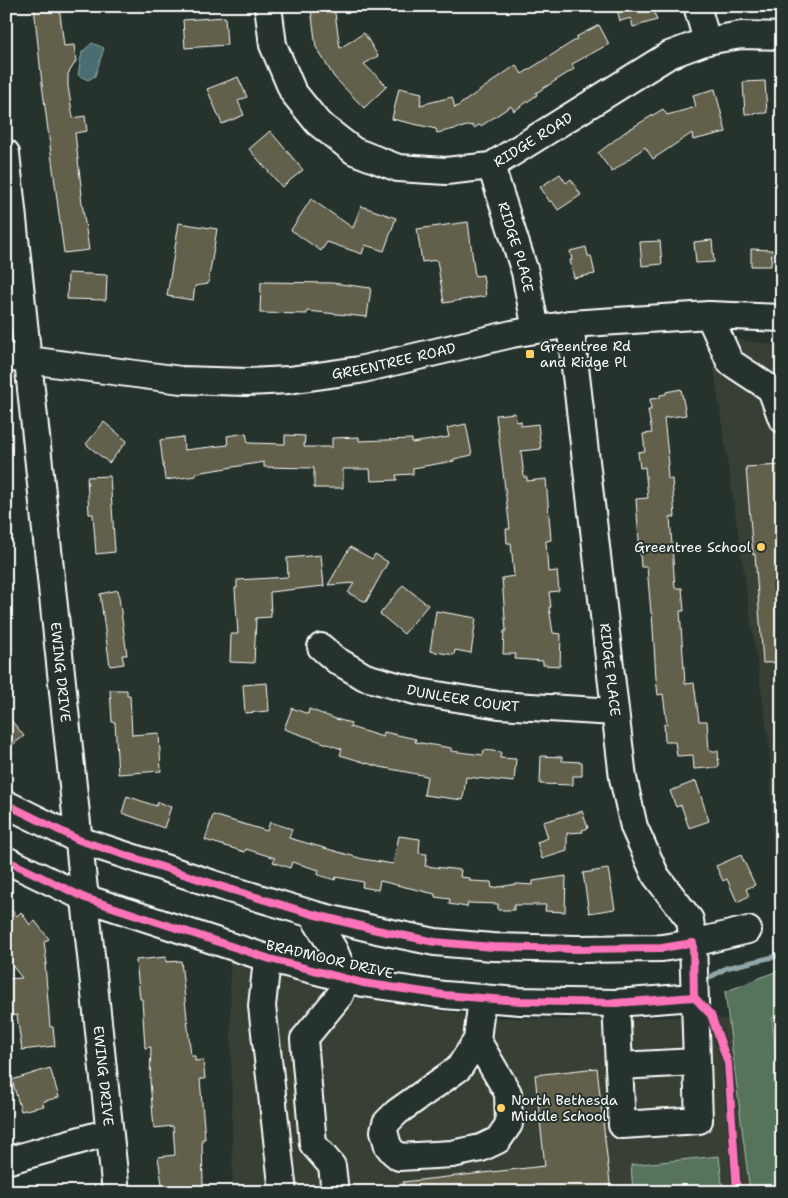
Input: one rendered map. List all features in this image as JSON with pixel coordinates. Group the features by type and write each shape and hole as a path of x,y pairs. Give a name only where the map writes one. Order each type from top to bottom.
{"street":[{"name":"RIDGE ROAD","path":"268,6 274,45 293,92 318,123 354,151 398,168 446,171 491,166 669,56 707,40 741,35 782,36"},
{"path":"697,6 707,40"},
{"name":"EWING DRIVE","path":"6,153 18,358 79,840 116,1192"},
{"name":"RIDGE PLACE","path":"491,166 525,272 536,330"},
{"path":"710,315 730,362 777,390 782,419"},
{"name":"GREENTREE ROAD","path":"18,358 181,380 247,382 323,376 359,370 570,324 710,315 782,318"},
{"name":"RIDGE PLACE","path":"570,324 623,778 634,827 656,876 690,920 693,943 699,1120 622,1126 619,1066"},
{"name":"DUNLEER COURT","path":"321,647 336,660 365,677 419,692 499,705 615,712"},
{"path":"6,804 79,840 228,890 312,914 435,942 492,947 662,948 748,930"},
{"name":"BRADMOOR DRIVE","path":"6,860 85,898 270,959 362,983 444,995 560,1003 616,1003 694,997"},
{"path":"312,914 334,950 346,979 340,994 304,1039 314,1144 332,1166 335,1192"},
{"path":"270,959 266,969 262,1006 282,1192"},
{"path":"477,1040 508,1093 509,1124 498,1140 481,1148 452,1154 399,1157 388,1146 384,1131 386,1123 391,1117 459,1068 477,1040 482,998"},
{"path":"616,1003 619,1066 696,1062"},
{"path":"6,1161 109,1132"}],"shaded area":[{"name":"Greentree School","path":"709,335 782,346 782,930 774,904 770,749"},
{"name":"North Bethesda Middle School","path":"230,961 340,995 481,1017 561,1020 707,1016 761,1025 780,1192 233,1192"}],"green space":[{"path":"782,969 782,1016 772,1018 782,1101 782,1192 750,1192 725,992"},
{"path":"719,1156 723,1192 633,1192 631,1165"}],"water":[{"path":"92,43 104,48 95,76 88,80 78,75 82,52"}],"building":[{"path":"34,6 59,6 64,46 74,45 76,61 68,74 68,86 73,118 85,116 87,131 75,133 81,196 89,250 64,253"},
{"path":"334,6 340,48 364,33 378,56 364,64 387,86 364,108 334,77 316,47 311,9"},
{"path":"616,6 658,6 659,11 654,12 657,20 633,27 631,18 620,21"},
{"path":"225,17 227,45 185,48 183,20"},
{"path":"599,25 609,44 572,64 574,69 536,93 537,95 514,111 511,106 481,126 479,125 474,128 472,125 437,133 436,129 392,119 399,88 422,93 420,105 452,97 455,108 516,65 522,74 577,39 576,37"},
{"path":"238,77 247,97 238,101 244,115 222,124 207,89"},
{"path":"765,81 767,113 745,114 743,82"},
{"path":"715,89 726,132 693,140 692,133 653,159 645,147 612,172 598,153 625,132 663,109 667,115 696,107 693,95"},
{"path":"270,131 303,170 282,187 249,149"},
{"path":"560,174 566,183 571,179 581,195 558,210 540,187"},
{"path":"311,199 353,228 361,206 396,218 384,251 365,245 362,254 327,242 321,251 291,230"},
{"path":"468,222 475,276 483,275 486,296 444,303 437,260 422,262 417,229"},
{"path":"179,223 217,229 208,284 195,286 193,300 167,296"},
{"path":"712,240 714,262 696,263 694,242"},
{"path":"660,241 662,264 642,266 640,242"},
{"path":"586,247 588,256 591,256 595,274 574,278 570,251"},
{"path":"751,249 772,250 771,266 751,266"},
{"path":"68,273 107,275 106,300 67,299"},
{"path":"261,282 332,283 371,288 367,317 307,311 307,314 260,313"},
{"path":"681,389 686,415 664,418 669,465 667,465 668,479 672,479 675,517 670,517 675,588 682,588 684,611 680,611 685,684 694,683 699,721 707,721 709,751 718,751 719,767 694,769 693,755 677,756 675,742 665,742 664,724 667,724 663,694 658,695 647,567 641,567 636,499 648,498 645,467 640,468 638,452 645,451 643,434 652,433 648,410 651,410 650,399 660,398 660,395 666,394 666,392"},
{"path":"515,413 516,422 521,421 521,426 538,424 541,449 521,451 524,477 527,477 527,481 546,479 551,540 546,541 548,572 557,571 559,591 549,592 551,607 549,607 553,633 561,634 560,666 543,665 543,661 515,659 516,654 503,654 504,631 506,631 502,578 514,576 511,543 507,543 506,529 510,529 496,415"},
{"path":"104,422 127,441 109,463 86,444"},
{"path":"466,424 472,455 454,459 454,461 413,468 413,474 396,475 397,480 371,481 370,469 343,469 343,488 314,488 314,468 264,467 264,462 196,473 196,476 165,480 160,440 183,437 184,450 228,445 227,436 246,433 248,443 285,444 285,435 305,436 304,447 332,447 332,438 359,437 359,441 412,439 412,443 449,437 447,428"},
{"path":"782,465 782,662 763,663 746,467"},
{"path":"110,476 115,552 96,554 93,514 89,514 87,477"},
{"path":"350,547 372,559 375,554 388,562 366,602 348,593 354,583 328,585"},
{"path":"321,555 324,586 270,592 271,617 256,618 254,663 230,662 231,634 238,634 235,588 237,588 237,580 288,577 287,558"},
{"path":"403,585 428,605 404,634 380,614"},
{"path":"118,590 127,655 122,655 124,664 110,666 100,594"},
{"path":"436,611 476,618 471,653 455,650 454,655 430,651"},
{"path":"267,683 269,711 245,713 243,685"},
{"path":"110,690 127,690 127,695 130,695 132,735 159,733 161,771 118,774 115,722 112,722"},
{"path":"292,708 308,714 309,709 351,723 350,727 383,737 384,732 416,739 415,742 451,748 451,751 483,755 484,750 501,752 500,758 516,759 514,782 466,777 463,800 424,795 427,776 380,767 340,755 342,749 284,729"},
{"path":"6,714 24,736 6,750"},
{"path":"541,756 562,757 562,761 582,762 582,776 573,776 573,785 540,784"},
{"path":"696,781 709,821 689,828 681,805 676,807 670,791"},
{"path":"127,796 156,806 158,802 171,807 164,828 122,813"},
{"path":"582,811 588,828 582,830 583,832 567,833 567,851 542,859 537,842 548,838 543,822"},
{"path":"213,815 267,831 270,822 292,829 289,838 363,859 393,864 399,836 420,839 419,853 427,854 425,866 461,870 460,877 470,878 470,881 491,882 492,888 517,884 533,885 533,881 566,876 565,912 545,911 546,905 514,905 514,910 498,910 498,904 468,903 467,907 449,904 450,899 435,897 435,894 380,881 378,890 362,887 363,882 336,877 335,880 318,875 319,870 292,862 290,868 273,862 275,858 246,849 245,852 205,840"},
{"path":"741,855 755,885 746,889 749,896 737,902 727,879 723,881 716,866"},
{"path":"608,869 615,909 589,913 583,873"},
{"path":"6,904 17,916 21,912 30,925 35,921 49,939 44,942 47,964 45,964 50,1027 53,1027 55,1046 22,1050 17,1015 6,1016 6,979 22,978 6,958"},
{"path":"166,957 166,962 181,961 191,1056 195,1056 195,1061 203,1060 205,1079 200,1079 205,1139 202,1139 203,1185 163,1191 158,1157 175,1155 173,1126 154,1128 150,1082 151,1047 145,1048 142,999 140,999 136,960"},
{"path":"50,1068 59,1097 42,1102 44,1106 21,1111 12,1080"},
{"name":"North Bethesda Middle School","path":"597,1068 611,1192 403,1192 403,1182 545,1166 535,1075"}],"waterway":[{"path":"709,978 726,968 782,955"}],"cycle path":[{"path":"6,804 79,840 229,889 312,914 435,942 492,947 578,949 662,948 693,943 694,997"},
{"path":"6,860 85,898 270,959 363,983 444,995 520,1001 616,1003 694,997"},
{"path":"694,997 711,1015 728,1063 737,1192"}],"place":[{"name":"Greentree Rd and Ridge Pl","path":"530,354"},
{"name":"Greentree School","path":"761,547"},
{"name":"North Bethesda Middle School","path":"501,1108"}]}
